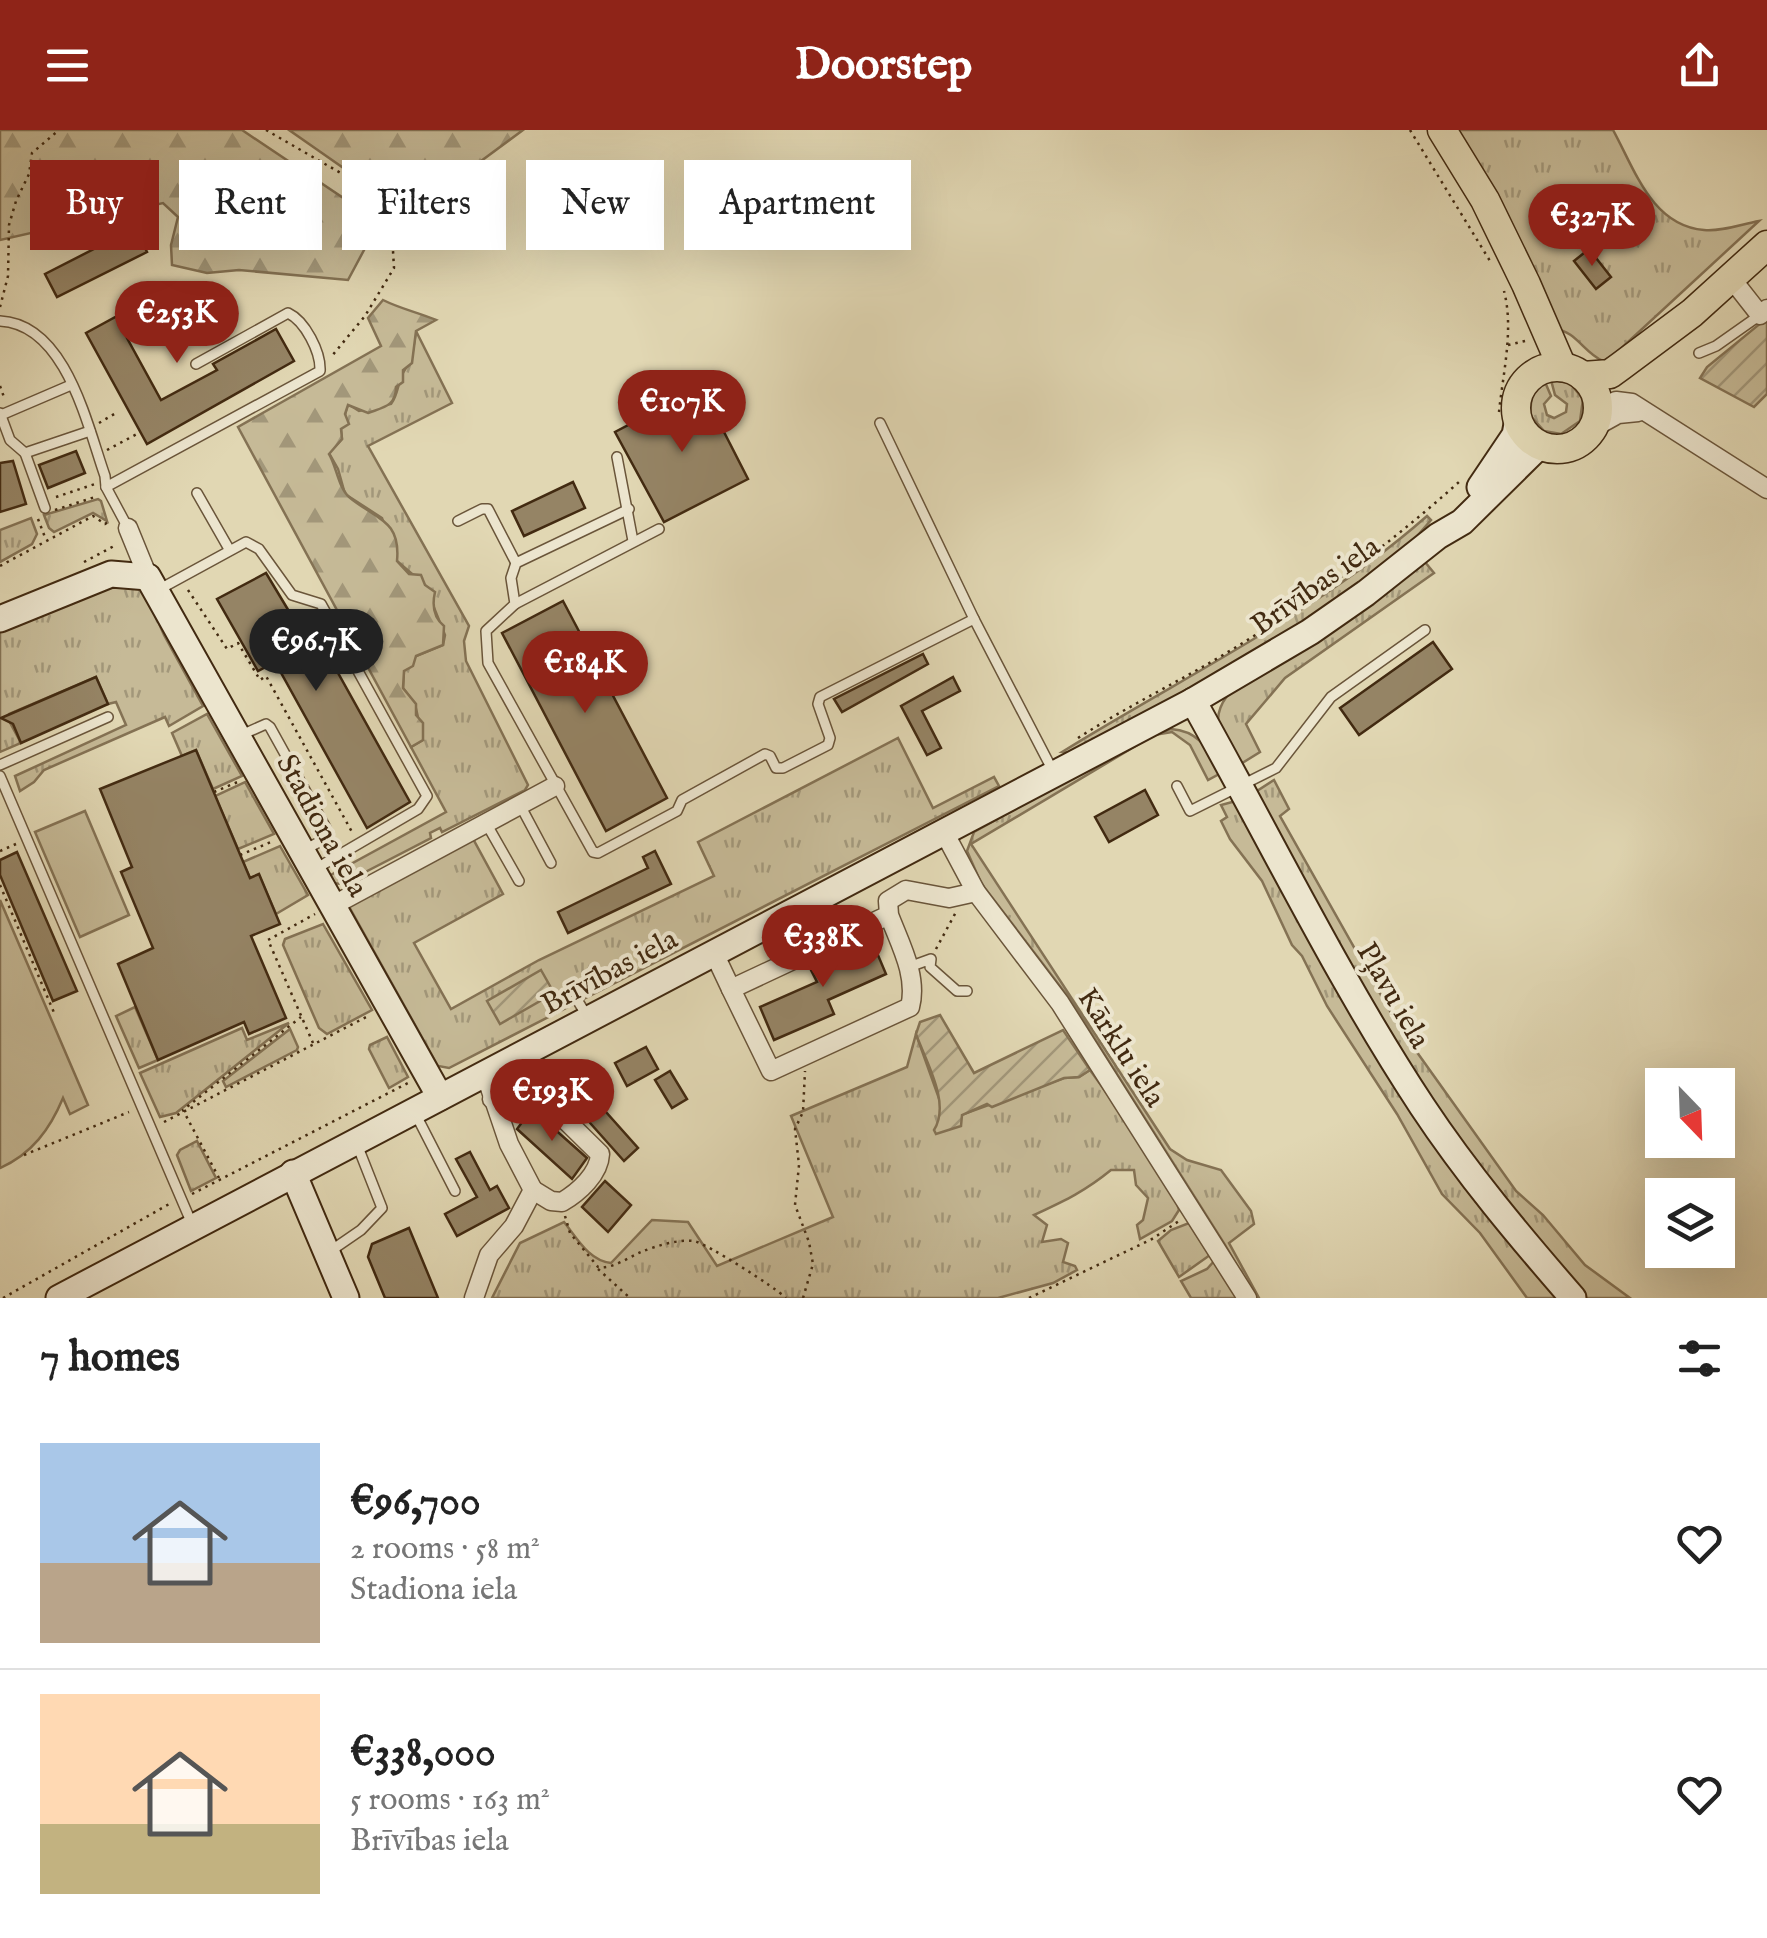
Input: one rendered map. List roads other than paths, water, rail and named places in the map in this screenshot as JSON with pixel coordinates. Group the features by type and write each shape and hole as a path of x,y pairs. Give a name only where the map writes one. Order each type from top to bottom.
{"main road":[{"path":"1442,130 1484,200 1518,343 1532,362 1530,377"},
{"path":"1504,272 1586,397 1584,438 1563,448 1540,445 1508,421 1530,377 1539,370 1586,397 1615,392 1672,340 1692,313 1767,245"},
{"name":"Brīvības iela","path":"1438,536 1491,474 1515,435 1508,421"},
{"name":"Brīvības iela","path":"59,1298 100,1288 193,1225 484,1073 582,1008 714,953 944,832 1050,766 1194,701 1366,594 1438,536 1462,522 1540,445"},
{"path":"0,619 111,574 152,584"},
{"name":"Stadiona iela","path":"152,584 238,737 326,909 440,1096"},
{"name":"Pļavu iela","path":"1194,701 1366,1016 1422,1107 1476,1182 1573,1298"},
{"path":"293,1173 346,1298"}],"street":[{"path":"1731,278 1765,315"},
{"path":"1586,397 1644,412 1767,489"},
{"name":"Stadiona iela","path":"128,528 152,584"},
{"path":"326,909 555,786"},
{"name":"Kārklu iela","path":"944,832 970,894 1060,1003 1247,1298"},
{"path":"714,953 771,1070 909,1008 909,967 889,915 888,902 906,890 949,898 970,894"},
{"path":"732,989 889,915"},
{"path":"484,1073 492,1098 509,1144 533,1190 560,1202 576,1192 600,1161 599,1152 541,1096 492,1098"},
{"path":"474,1298 488,1255 514,1226 533,1190"}],"lane":[{"path":"106,487 320,371 321,358 296,317 288,313 196,364"},
{"path":"1698,352 1716,346 1765,315"},
{"path":"0,321 31,329 57,356 89,430 106,487 128,528"},
{"path":"50,509 25,454 10,440 3,413 71,385"},
{"path":"880,423 1050,766"},
{"path":"25,454 89,430"},
{"path":"618,457 634,541"},
{"path":"196,493 229,549"},
{"path":"458,521 488,509 516,563"},
{"path":"515,604 510,578 516,563 629,509"},
{"path":"659,529 515,604 486,631 488,663 593,852 598,853 677,811 682,800 765,754 776,768 783,768 828,745 830,738 818,704 820,697 974,619"},
{"path":"152,584 246,542 253,545 292,595 320,604 427,796 418,810 297,854"},
{"path":"1176,786 1190,811 1276,768 1332,697 1425,630"},
{"path":"0,764 108,716"},
{"path":"0,776 193,1225"},
{"path":"520,805 551,863"},
{"path":"486,823 519,880"},
{"path":"909,967 931,959 930,967 953,989 967,992"},
{"path":"414,1111 455,1191"},
{"path":"327,1254 361,1230 382,1208 356,1141"}]}
